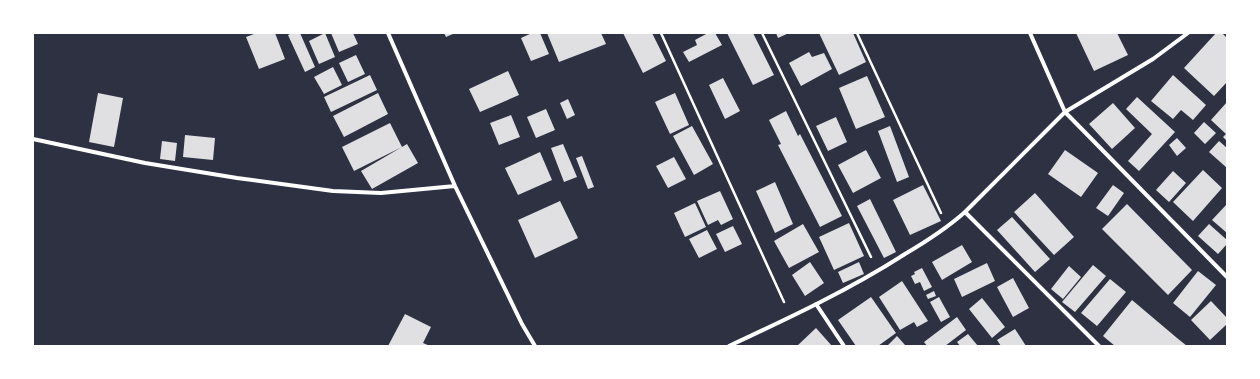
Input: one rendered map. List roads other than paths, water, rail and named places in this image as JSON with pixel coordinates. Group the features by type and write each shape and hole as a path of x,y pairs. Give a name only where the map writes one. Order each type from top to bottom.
{"street":[{"path":"388,33 455,186 522,324 535,346"},
{"path":"1030,33 1065,112 1227,277"},
{"path":"729,346 791,318 878,272 948,228 1065,112 1153,59 1188,33"},
{"path":"33,139 145,163 237,178 333,191 381,193 455,186"},
{"path":"965,212 1099,346"},
{"path":"816,304 844,346"}]}
